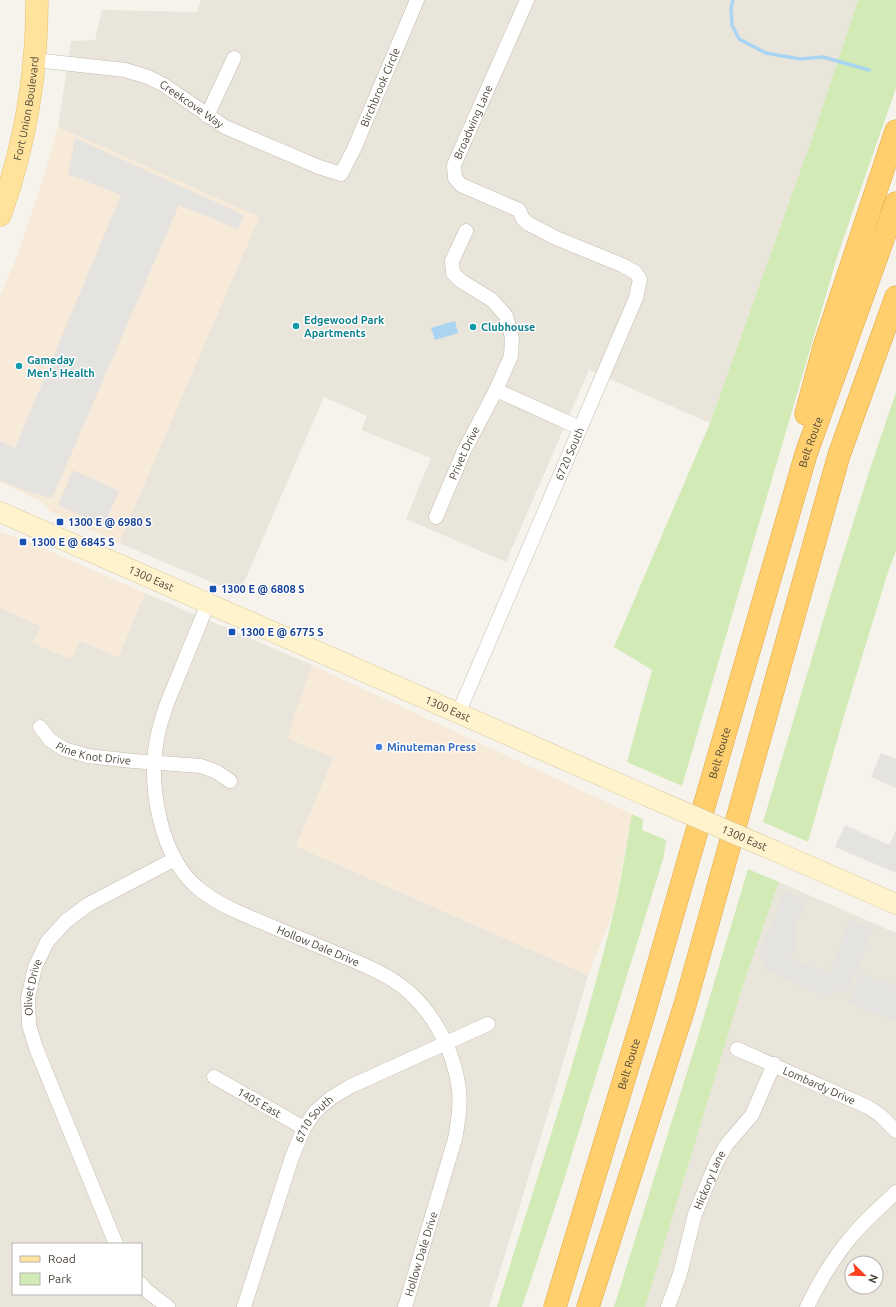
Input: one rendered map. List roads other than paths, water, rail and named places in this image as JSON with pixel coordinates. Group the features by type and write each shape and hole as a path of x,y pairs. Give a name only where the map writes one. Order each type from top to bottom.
{"highway":[{"path":"709,788 824,347 896,131"},
{"name":"Belt Route","path":"555,1307 646,1007 806,454 896,204"},
{"path":"588,1307 685,1005 839,455 896,298"},
{"path":"855,409 896,324"}],"main road":[{"name":"Fort Union Boulevard","path":"0,215 16,163 25,126 35,60 37,0"},
{"name":"1300 East","path":"0,512 458,714 896,904"}],"street":[{"name":"Birchbrook Circle","path":"341,174 354,150 417,0"},
{"name":"Broadwing Lane","path":"527,0 454,165 455,178 461,185 519,210 523,219 529,224 556,238"},
{"path":"207,116 234,58"},
{"name":"Creekcove Way","path":"35,60 125,70 148,77 164,85 225,127 319,167 341,174"},
{"name":"Privet Drive","path":"436,517 464,451 496,390 511,356 512,338 506,316 492,300 461,281 453,273 452,262 466,231"},
{"name":"6720 South","path":"458,714 636,298 640,279 635,272 622,265 556,238"},
{"path":"496,390 580,428"},
{"name":"Hollow Dale Drive","path":"208,603 163,714 157,738 155,763 156,799 161,822 175,859 186,876 198,888 216,901 239,913 369,967 392,979 413,996 439,1029 446,1042 455,1070 458,1083 459,1115 453,1146 405,1307"},
{"name":"Pine Knot Drive","path":"40,727 50,740 64,749 88,756 104,759 201,766 217,772 230,781"},
{"name":"Olivet Drive","path":"116,1243 36,1048 29,1025 28,998 35,967 47,942 66,921 89,904 175,859"},
{"name":"6710 South","path":"244,1307 292,1157 304,1128 315,1112 331,1098 349,1087 488,1024"},
{"name":"Lombardy Drive","path":"737,1048 868,1107 880,1115 896,1131"},
{"name":"Hickory Lane","path":"668,1307 677,1284 695,1214 717,1161 727,1144 752,1115 774,1064"},
{"name":"1405 East","path":"214,1077 304,1128"},
{"path":"807,1307 822,1278 841,1249 866,1221 896,1192"},
{"path":"142,1285 168,1307"}],"water":[{"path":"455,321 458,333 435,340 431,328"}],"waterway":[{"path":"733,0 731,8 732,25 739,39 766,53 800,59 823,57 869,70"}],"place":[{"name":"Edgewood Park Apartments","path":"296,326"},
{"name":"Clubhouse","path":"473,327"},
{"name":"Gameday Men's Health","path":"19,366"},
{"name":"1300 E @ 6980 S","path":"60,522"},
{"name":"1300 E @ 6845 S","path":"23,542"},
{"name":"1300 E @ 6808 S","path":"213,589"},
{"name":"1300 E @ 6775 S","path":"232,632"},
{"name":"Minuteman Press","path":"379,747"}]}
